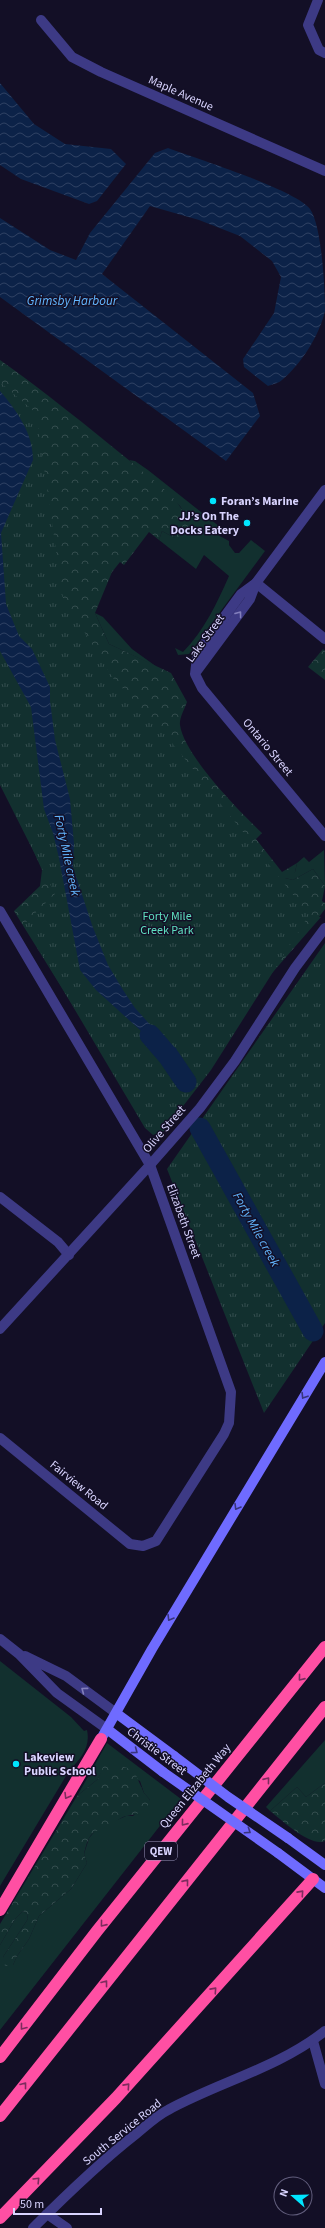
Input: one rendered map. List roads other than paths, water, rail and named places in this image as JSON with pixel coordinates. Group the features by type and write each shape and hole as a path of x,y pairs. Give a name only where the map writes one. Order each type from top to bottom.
{"highway":[{"name":"Queen Elizabeth Way","path":"0,2057 97,1931 325,1648"},
{"path":"0,2116 325,1707"},
{"path":"0,1910 104,1734"},
{"path":"0,2218 116,2098 313,1879"}],"main road":[{"path":"104,1734 282,1431 325,1362"},
{"name":"Christie Street","path":"116,1713 228,1797 325,1865"},
{"name":"Christie Street","path":"104,1734 163,1772 325,1888"},
{"path":"313,1879 325,1865"}],"street":[{"path":"318,0 308,25 319,50 325,53"},
{"name":"Maple Avenue","path":"41,20 72,57 101,72 325,171"},
{"name":"Lake Street","path":"195,674 250,599 256,583 325,490"},
{"path":"256,583 325,639"},
{"name":"Ontario Street","path":"195,674 202,688 325,836"},
{"name":"Elizabeth Street","path":"0,911 150,1165 231,1392 228,1423 224,1434 156,1541 143,1546"},
{"name":"Olive Street","path":"0,1329 150,1165 213,1090 295,968 325,928"},
{"path":"0,1197 58,1242 69,1255"},
{"name":"Fairview Road","path":"0,1438 130,1544 143,1546"},
{"name":"Christie Street","path":"0,1639 19,1654 57,1693 104,1734"},
{"name":"Christie Street","path":"19,1654 66,1676 116,1713"},
{"name":"South Service Road","path":"33,2228 110,2155 166,2110 211,2088 258,2070 313,2041 325,2031"},
{"path":"313,2041 325,2084"},
{"path":"47,2214 67,2228"}],"water":[{"path":"0,83 34,124 65,144 111,149 126,164 97,201 89,204 21,179 0,165"},
{"name":"Grimsby Harbour","path":"168,148 244,175 301,201 310,209 314,217 320,243 325,311 319,330 309,348 296,366 281,381 268,386 244,367 243,359 274,313 281,277 272,261 240,236 199,220 150,206 102,274 253,393 260,416 226,461 0,297 0,218 50,250 76,260 90,233 155,153"},
{"path":"0,391 23,423 30,441 33,460 1,533 6,604 19,636 32,649 50,687 50,701 55,740 70,799 74,844 73,867 92,925 108,965 135,1008 163,1039 177,1049 162,1062 157,1058 151,1040 96,990 80,970 59,858 53,833 44,809 31,707 0,651"}],"waterway":[{"name":"Forty Mile creek","path":"150,1035 169,1057 186,1082"},
{"name":"Forty Mile creek","path":"200,1128 313,1331"}],"place":[{"name":"Foran’s Marine","path":"213,501"},
{"name":"JJ’s On The Docks Eatery","path":"247,523"},
{"name":"Lakeview Public School","path":"16,1764"}],"park label":[{"name":"Forty Mile Creek Park","path":"167,923"}]}
